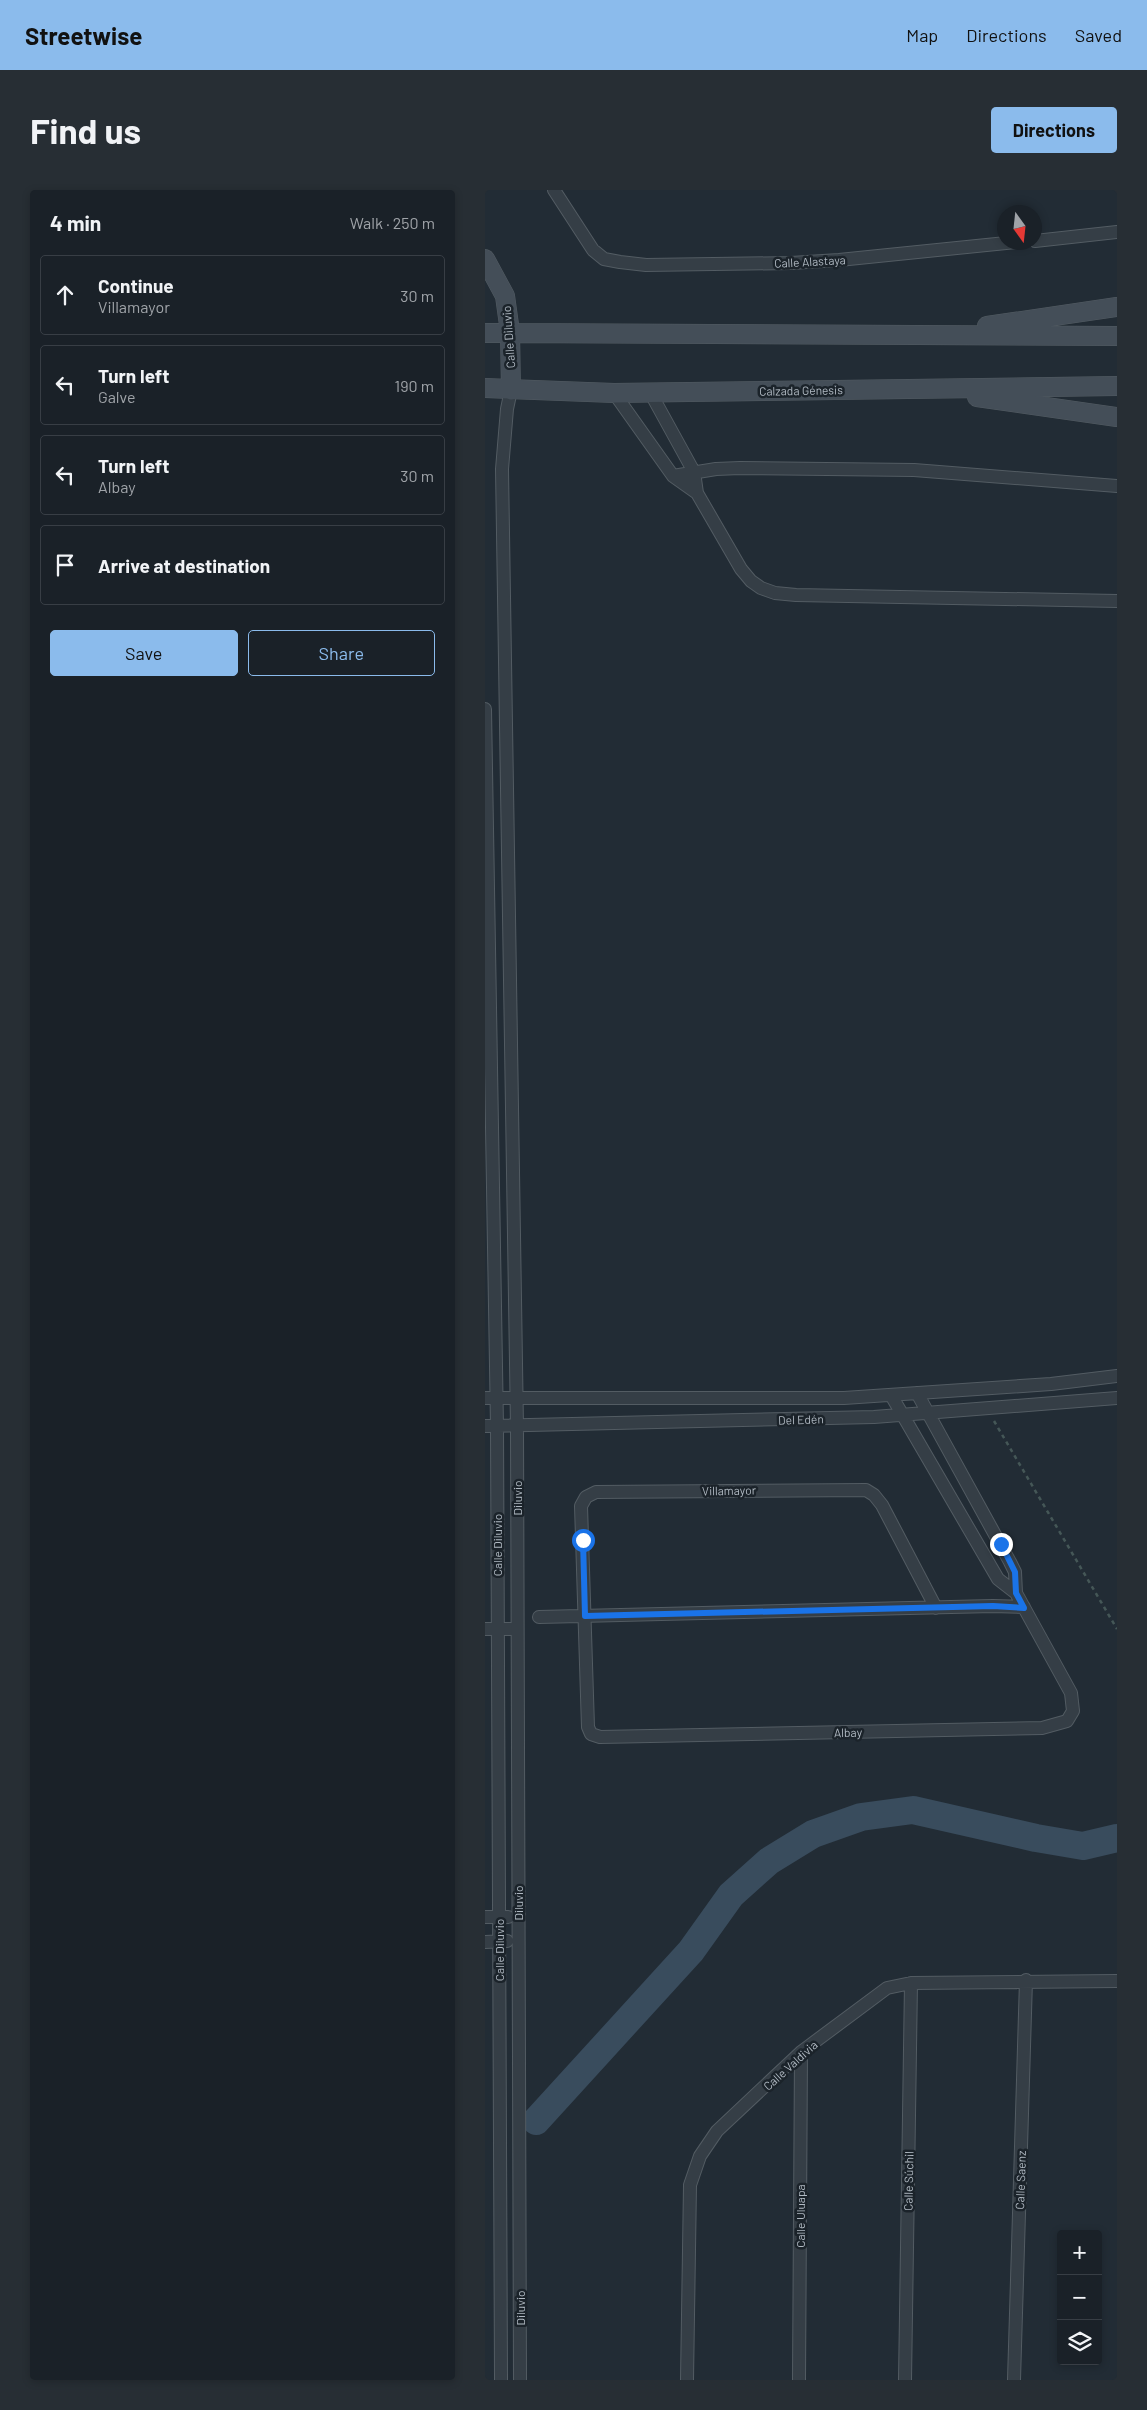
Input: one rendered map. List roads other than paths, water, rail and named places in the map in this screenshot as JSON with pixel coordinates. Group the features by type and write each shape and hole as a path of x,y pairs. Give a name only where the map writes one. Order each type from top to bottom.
{"street":[{"name":"Calle Alastaya","path":"554,190 583,236 604,259 646,265 791,263 997,244"},
{"path":"1042,240 1117,232"},
{"name":"Calle Diluvio","path":"485,259 505,296 510,332 511,390"},
{"path":"953,334 999,324 1117,307"},
{"path":"485,333 1117,336"},
{"name":"Calzada Génesis","path":"485,388 614,393 1117,386"},
{"path":"927,389 1117,418"},
{"name":"Diluvio","path":"511,390 507,409 502,469 510,884 517,1427 516,1629 520,2380"},
{"path":"650,392 694,472 697,493 741,569 751,581 761,588 775,592 1117,601"},
{"path":"614,393 673,476 697,493"},
{"path":"673,476 740,468 888,469 1117,486"},
{"name":"Calle Diluvio","path":"485,709 491,1629 499,1917 501,2380"},
{"path":"486,884 510,884"},
{"path":"487,904 510,906"},
{"name":"Del Edén","path":"490,1398 844,1398 1051,1384 1117,1376"},
{"name":"Albay","path":"917,1394 1011,1562 1015,1572 1016,1593"},
{"name":"Albay","path":"585,1622 588,1727 591,1734 600,1737 1032,1728 1057,1726 1067,1721 1071,1716 1073,1704 1071,1693 1016,1593 998,1579 891,1395"},
{"name":"Del Edén","path":"491,1426 517,1427 903,1415 1117,1398"},
{"name":"Villamayor","path":"585,1622 581,1506 586,1497 596,1492 866,1490 874,1495 881,1505 936,1608"},
{"path":"539,1617 585,1622 936,1608 1024,1608"},
{"path":"491,1609 516,1610"},
{"path":"491,1629 516,1629"},
{"path":"485,1917 518,1916"},
{"path":"485,1942 518,1941"},
{"name":"Calle Valdivia","path":"687,2380 690,2185 700,2156 717,2131 801,2052 887,1988 911,1983 1026,1980 1117,1981"},
{"name":"Calle Saenz","path":"1014,2380 1026,1980"},
{"name":"Calle Súchil","path":"905,2380 911,1983"},
{"name":"Calle Uluapa","path":"799,2380 801,2052"}],"waterway":[{"path":"536,2121 691,1951 731,1895 769,1861 813,1834 861,1817 913,1810 1036,1838 1083,1846 1117,1838"}]}
